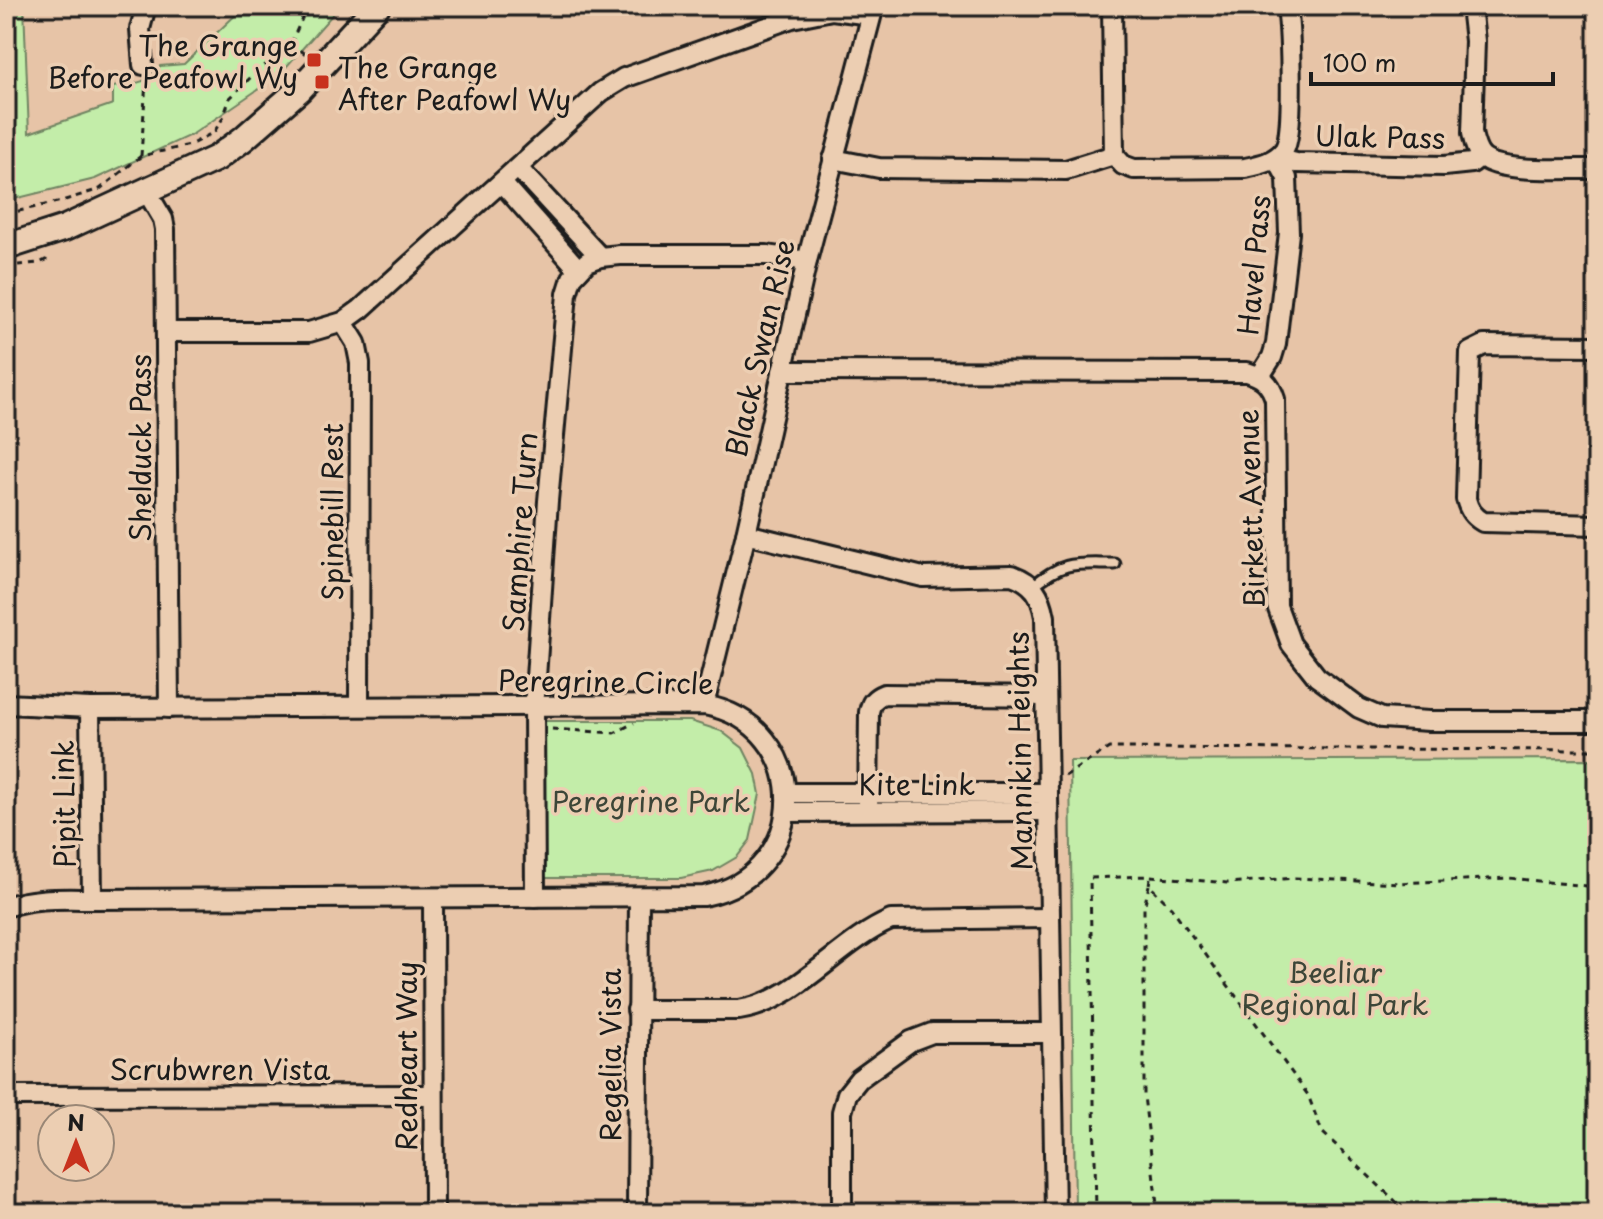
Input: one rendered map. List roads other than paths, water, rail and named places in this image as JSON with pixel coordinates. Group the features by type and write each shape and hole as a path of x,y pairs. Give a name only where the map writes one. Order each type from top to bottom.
{"street":[{"path":"143,65 140,29 146,6"},
{"path":"6,247 65,228 217,158 299,90 377,6"},
{"path":"1112,6 1114,155 1128,168 1146,170 1245,168 1276,158 1287,145 1289,137 1290,34 1287,6"},
{"path":"1471,6 1475,41 1472,133 1481,156 1506,166 1597,169"},
{"path":"167,332 309,332 343,322 601,92 624,78 792,18 832,10 873,11"},
{"name":"Black Swan Rise","path":"704,705 807,261 873,11"},
{"path":"833,159 879,168 1066,170 1114,155"},
{"name":"Ulak Pass","path":"1276,158 1296,163 1444,166 1472,163 1481,156"},
{"name":"Havel Pass","path":"1260,376 1276,344 1289,233 1287,178 1276,158"},
{"path":"518,168 600,257"},
{"path":"502,183 579,270 587,262 600,257 767,255 807,261"},
{"name":"Shelduck Pass","path":"147,192 165,229 169,708"},
{"path":"6,231 89,215"},
{"name":"Samphire Turn","path":"535,897 534,707 548,501 567,294 572,278 579,270"},
{"name":"Spinebill Rest","path":"343,322 356,343 360,363 359,706"},
{"path":"1597,346 1484,345 1474,349 1468,358 1466,499 1475,517 1494,524 1597,525"},
{"name":"Birkett Avenue","path":"782,371 1247,372 1260,376 1271,387 1275,399 1277,606 1291,644 1317,677 1359,708 1382,718 1597,721"},
{"path":"746,534 923,577 1012,575 1033,586"},
{"name":"Mannikin Heights","path":"1033,586 1038,592 1045,617 1055,1213"},
{"path":"868,802 869,712 871,702 877,697 884,694 1045,696"},
{"name":"Peregrine Circle","path":"6,704 90,708 704,705 721,708 737,716 762,736 780,762 786,803"},
{"name":"Pipit Link","path":"90,708 92,899"},
{"name":"Kite Link","path":"786,803 1048,794"},
{"path":"6,907 19,902 92,899 704,896 734,888 757,870 778,841 786,803"},
{"name":"Regelia Vista","path":"637,1213 639,897"},
{"name":"Redheart Way","path":"433,898 434,1213"},
{"path":"637,1010 753,1008 779,996 868,932 891,920 1050,918"},
{"path":"842,1213 842,1112 847,1094 859,1079 911,1041 932,1033 1051,1033"},
{"name":"Scrubwren Vista","path":"6,1096 433,1095"}],"lane":[{"path":"1033,586 1057,567 1115,564"}],"place":[{"name":"The Grange Before Peafowl Wy","path":"314,60"},
{"name":"The Grange After Peafowl Wy","path":"322,82"}],"park label":[{"name":"Peregrine Park","path":"651,800"},
{"name":"Beeliar Regional Park","path":"1335,987"}]}
